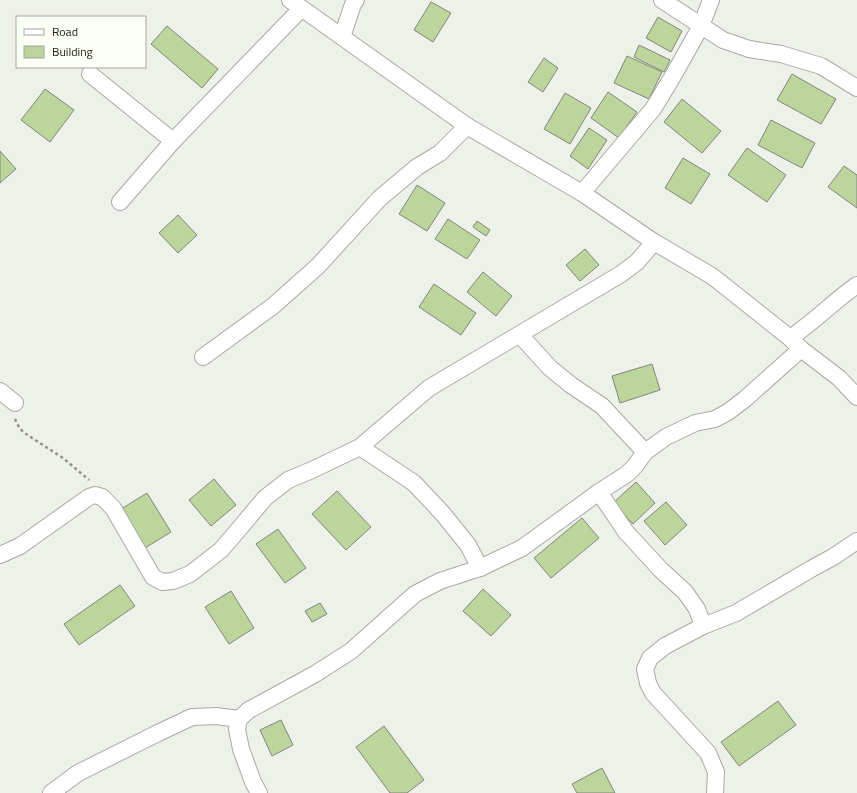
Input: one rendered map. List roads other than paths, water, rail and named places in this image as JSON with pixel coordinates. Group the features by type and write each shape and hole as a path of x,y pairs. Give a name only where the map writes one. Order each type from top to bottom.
{"street":[{"path":"342,37 353,4 356,0"},
{"path":"662,0 723,40 748,49 781,54 821,66 857,88"},
{"path":"582,193 654,109 701,26 711,0"},
{"path":"120,202 296,4 467,126 582,193 654,242 712,276 838,378 857,397"},
{"path":"90,74 173,141"},
{"path":"203,357 273,306 318,266 380,198 417,167 440,153 467,126"},
{"path":"0,555 20,546 89,497 95,495 102,497 113,508 153,577 162,582 172,581 190,574 221,550 265,498 288,480 360,447 429,388 621,274 637,262 654,242"},
{"path":"259,793 253,782 241,749 237,729 239,719 249,710 315,674 351,652 415,594 440,580 480,568 522,548 599,492 627,474 645,452 666,436 728,412 745,399 796,344 801,331 841,296 857,285"},
{"path":"520,335 550,368 571,385 602,406 645,452"},
{"path":"0,391 15,403"},
{"path":"360,447 414,483 443,514 468,545 480,568"},
{"path":"599,492 626,532 661,570 685,592 698,609 703,626"},
{"path":"715,793 716,772 708,753 653,693 648,683 645,669 650,658 665,646 703,626 736,613 833,557 857,541"},
{"path":"51,793 78,773 192,717 216,716 239,719"}]}
